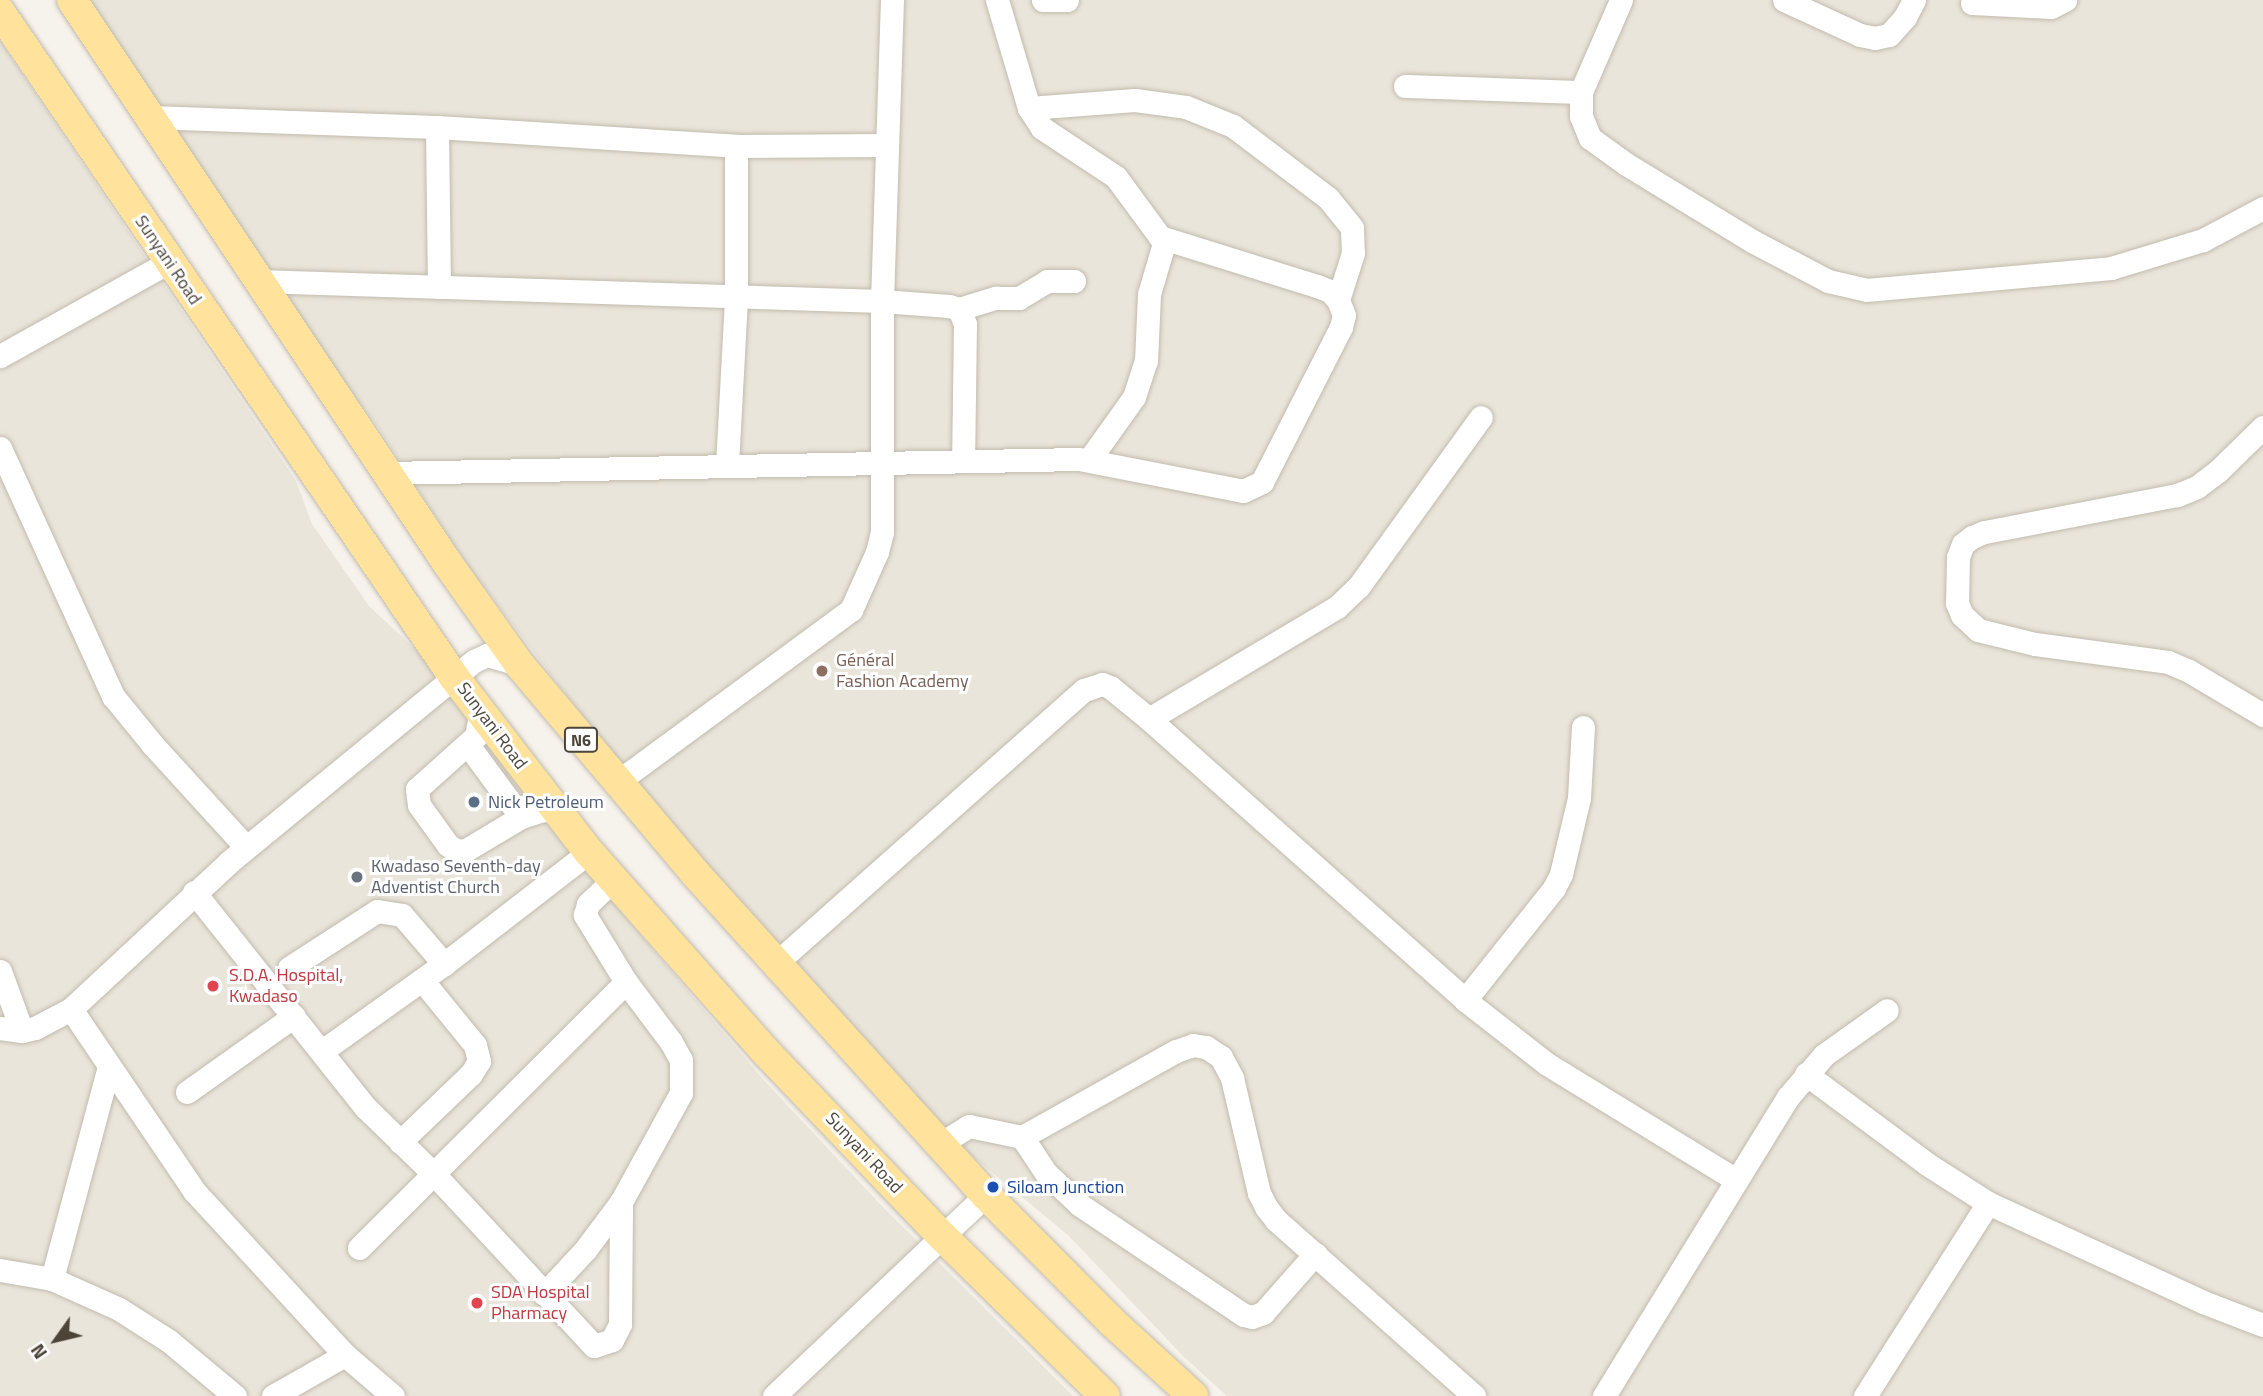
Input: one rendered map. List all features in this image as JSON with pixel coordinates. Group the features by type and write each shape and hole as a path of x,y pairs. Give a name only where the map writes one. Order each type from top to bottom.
{"main road":[{"name":"N6","path":"72,0 387,473 519,664 616,783 775,964 986,1195 1112,1322 1193,1396"},
{"name":"Sunyani Road","path":"0,12 454,677 589,852 765,1051 943,1237 1105,1396"}],"street":[{"path":"616,783 851,610 877,552 882,532 882,301 885,145 892,0"},
{"path":"387,473 882,461 1089,460 1243,491 1262,482 1341,327 1343,314 1338,300 1330,291 1317,286 1165,240 1155,232 1116,177 1042,128 1029,108 997,0"},
{"path":"1043,0 1068,0"},
{"path":"1621,0 1580,92 1581,116 1590,138 1626,164 1754,242 1828,281 1866,290 2111,268 2203,240 2263,208"},
{"path":"1784,0 1860,35 1875,38 1889,35 1905,17 1914,0"},
{"path":"1972,3 2051,8 2065,0"},
{"path":"1405,86 1580,92"},
{"path":"1029,108 1135,100 1186,107 1233,126 1328,198 1352,228 1353,253 1338,300"},
{"path":"150,117 437,127 736,146 885,145"},
{"path":"437,127 439,287"},
{"path":"727,465 736,297 736,146"},
{"path":"1089,460 1134,397 1146,361 1149,294 1165,240"},
{"path":"0,356 169,262"},
{"path":"258,281 882,301 959,309 996,298 1019,298 1047,281 1074,281"},
{"path":"959,309 965,324 963,460"},
{"path":"1149,719 1315,622 1352,593 1481,417"},
{"path":"2263,428 2218,471 2197,487 2177,495 1984,532 1972,537 1963,544 1958,557 1957,603 1962,615 1978,630 2035,644 2168,662 2189,671 2263,715"},
{"path":"0,448 113,696 152,744 246,848"},
{"path":"0,971 11,1030 71,1009 194,892 454,677 487,655 519,664"},
{"path":"775,964 1084,690 1102,684 1110,687 1149,719 1465,1000 1547,1064 1736,1180"},
{"path":"481,712 480,726 468,745 417,789 419,805 449,845 457,851 473,847 521,817 542,810 557,811"},
{"path":"1465,1000 1554,888 1561,874 1579,798 1583,727"},
{"path":"468,745 521,817"},
{"path":"322,1051 422,980 589,852"},
{"path":"544,1294 584,1250 621,1202 681,1093 681,1060 671,1042 626,982 585,915 588,904 613,880"},
{"path":"194,892 365,1107 434,1174 588,1342 604,1345 618,1334 621,1202"},
{"path":"289,968 377,911 402,915 443,964"},
{"path":"400,1142 471,1074 478,1061 475,1045 422,980"},
{"path":"359,1248 626,982"},
{"path":"71,1009 195,1192 345,1355 393,1396"},
{"path":"1604,1396 1736,1180 1806,1074 1824,1055 1887,1010"},
{"path":"187,1092 294,1016"},
{"path":"940,1144 969,1126 1022,1137 1176,1051 1193,1045 1206,1047 1221,1057 1232,1078 1259,1193 1266,1208 1474,1396"},
{"path":"52,1279 109,1067"},
{"path":"1806,1074 1927,1164 1988,1203 2203,1302 2263,1325"},
{"path":"1022,1137 1046,1173 1080,1205 1244,1315 1252,1317 1263,1312 1315,1254"},
{"path":"774,1396 986,1195"},
{"path":"1865,1396 1988,1203"},
{"path":"0,1270 52,1279 119,1309 169,1341 235,1396"},
{"path":"273,1396 345,1355"}],"shaded area":[{"path":"83,0 2263,0 2263,1396 1227,1396 1184,1357 1069,1236 929,1120 614,758 469,567 377,426 270,280"},
{"path":"0,41 296,481 312,524 369,606 417,651 617,907 760,1076 880,1204 1073,1396 0,1396"}],"place":[{"name":"Général Fashion Academy","path":"822,671"},
{"name":"Nick Petroleum","path":"474,802"},
{"name":"Kwadaso Seventh-day Adventist Church","path":"357,877"},
{"name":"S.D.A. Hospital, Kwadaso","path":"213,986"},
{"name":"Siloam Junction","path":"993,1187"},
{"name":"SDA Hospital Pharmacy","path":"477,1303"}]}
